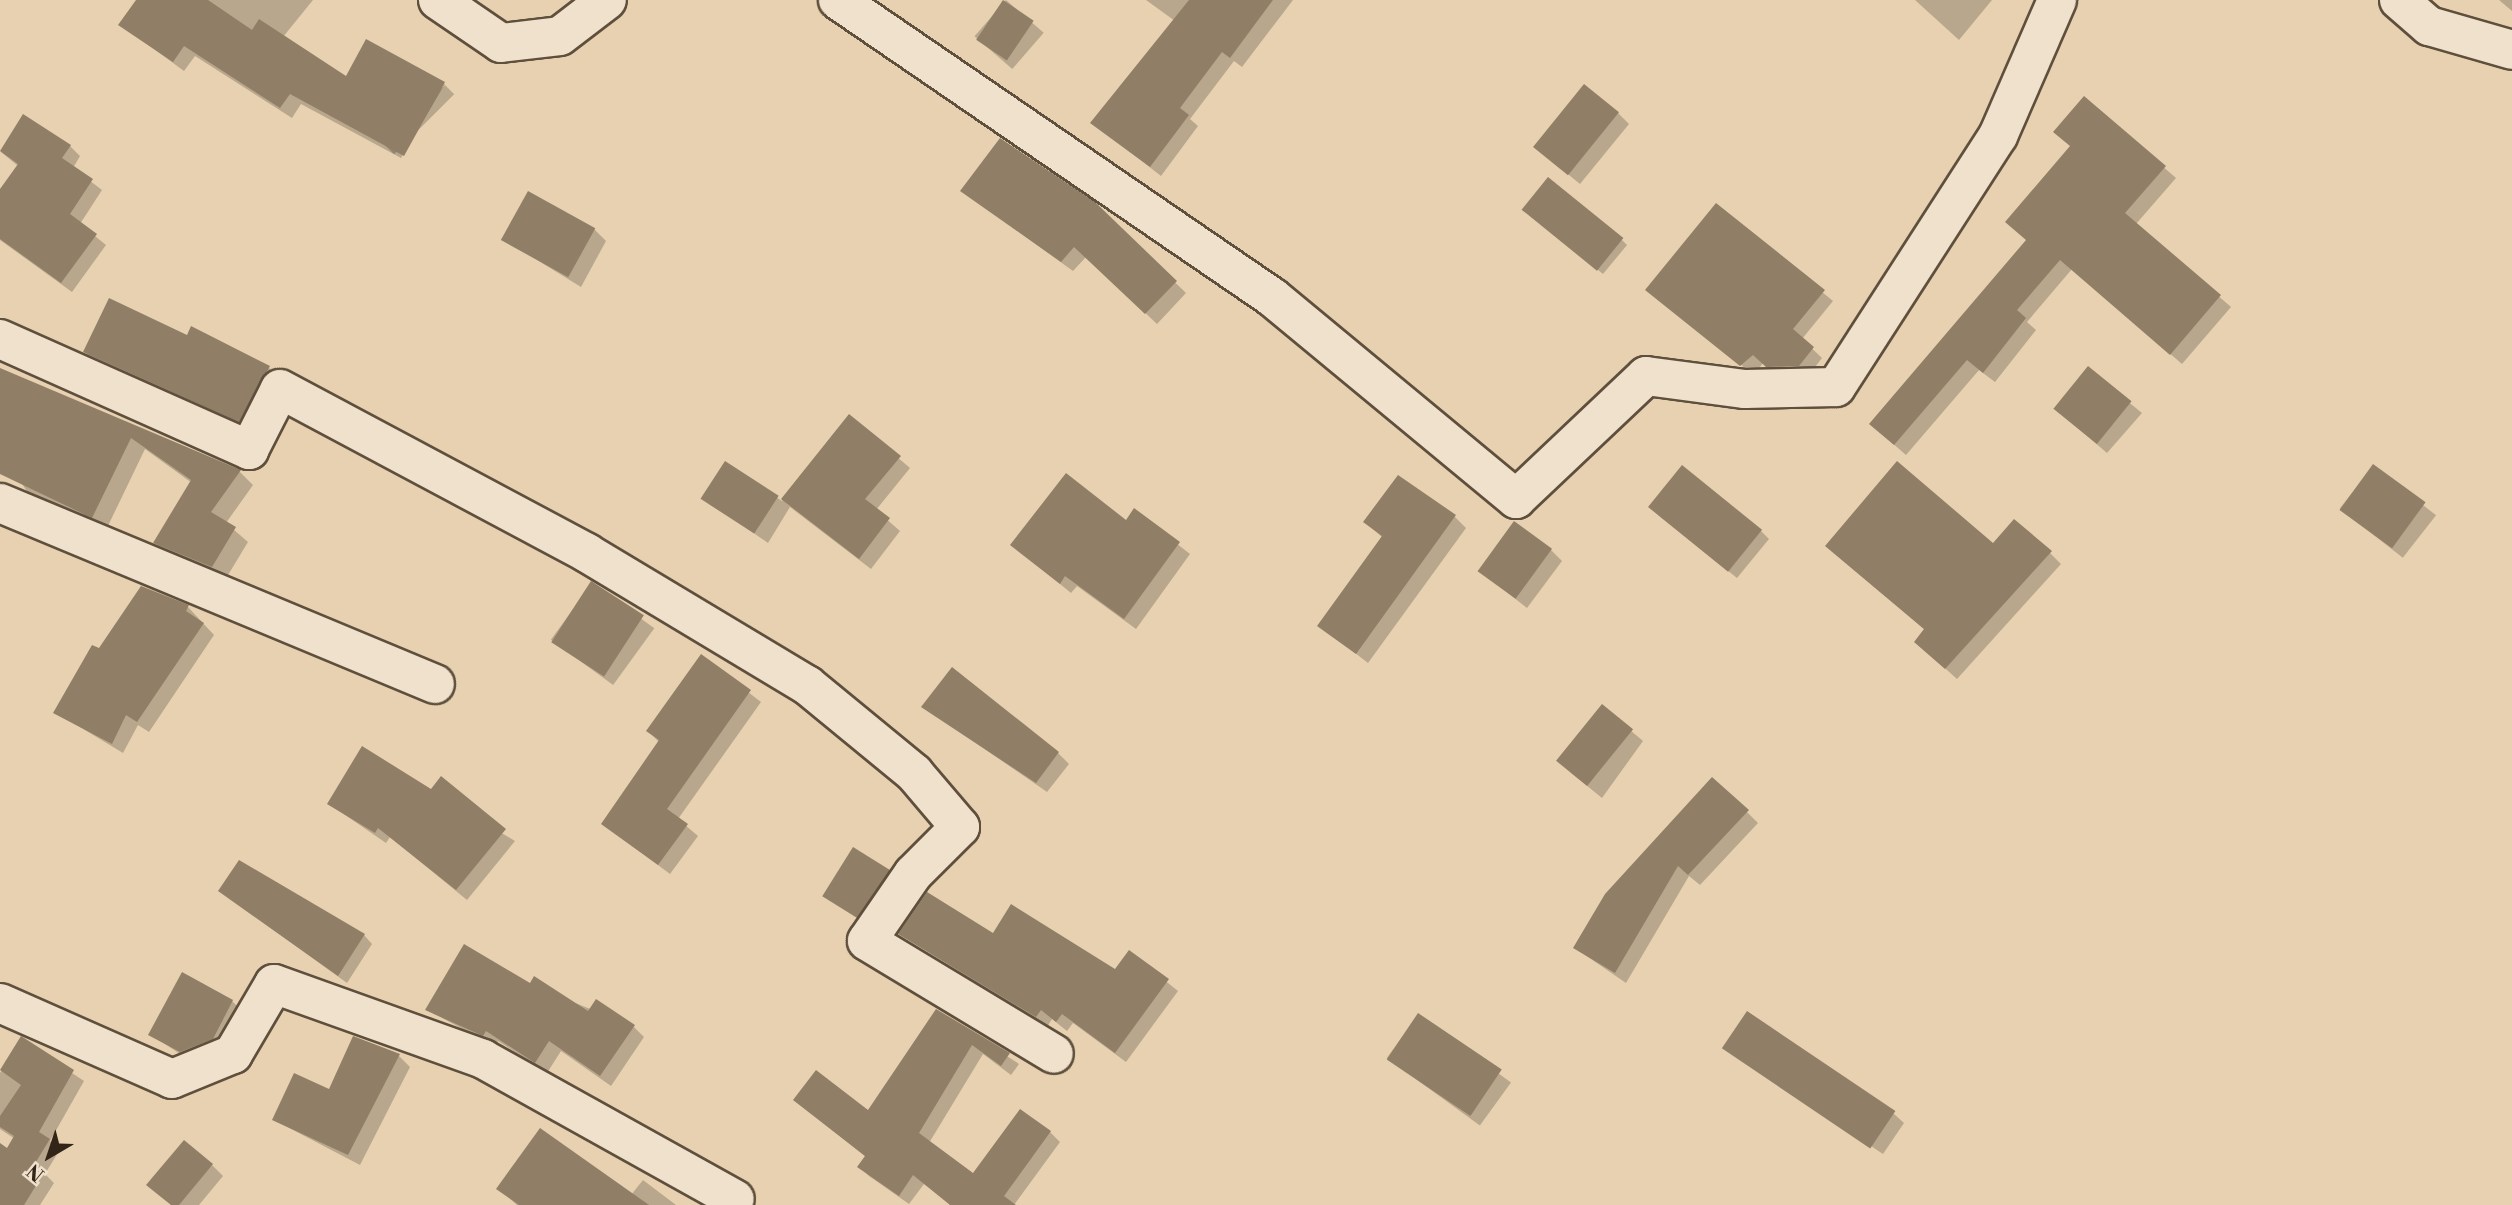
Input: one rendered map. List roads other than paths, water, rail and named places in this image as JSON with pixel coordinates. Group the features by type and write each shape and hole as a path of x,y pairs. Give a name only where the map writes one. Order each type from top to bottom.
{"street":[{"path":"438,0 502,43 560,36 607,0"},
{"path":"838,0 1272,297 1516,499 1646,376 1745,389 1836,387 1997,136 2057,0"},
{"path":"2399,0 2429,26 2512,50"},
{"path":"0,339 249,450 280,389 587,553 807,685 914,773 960,827 914,874 867,941 1054,1054"},
{"path":"0,503 435,684"},
{"path":"2,1008 172,1079 233,1054 274,984 483,1059 735,1199"}]}
